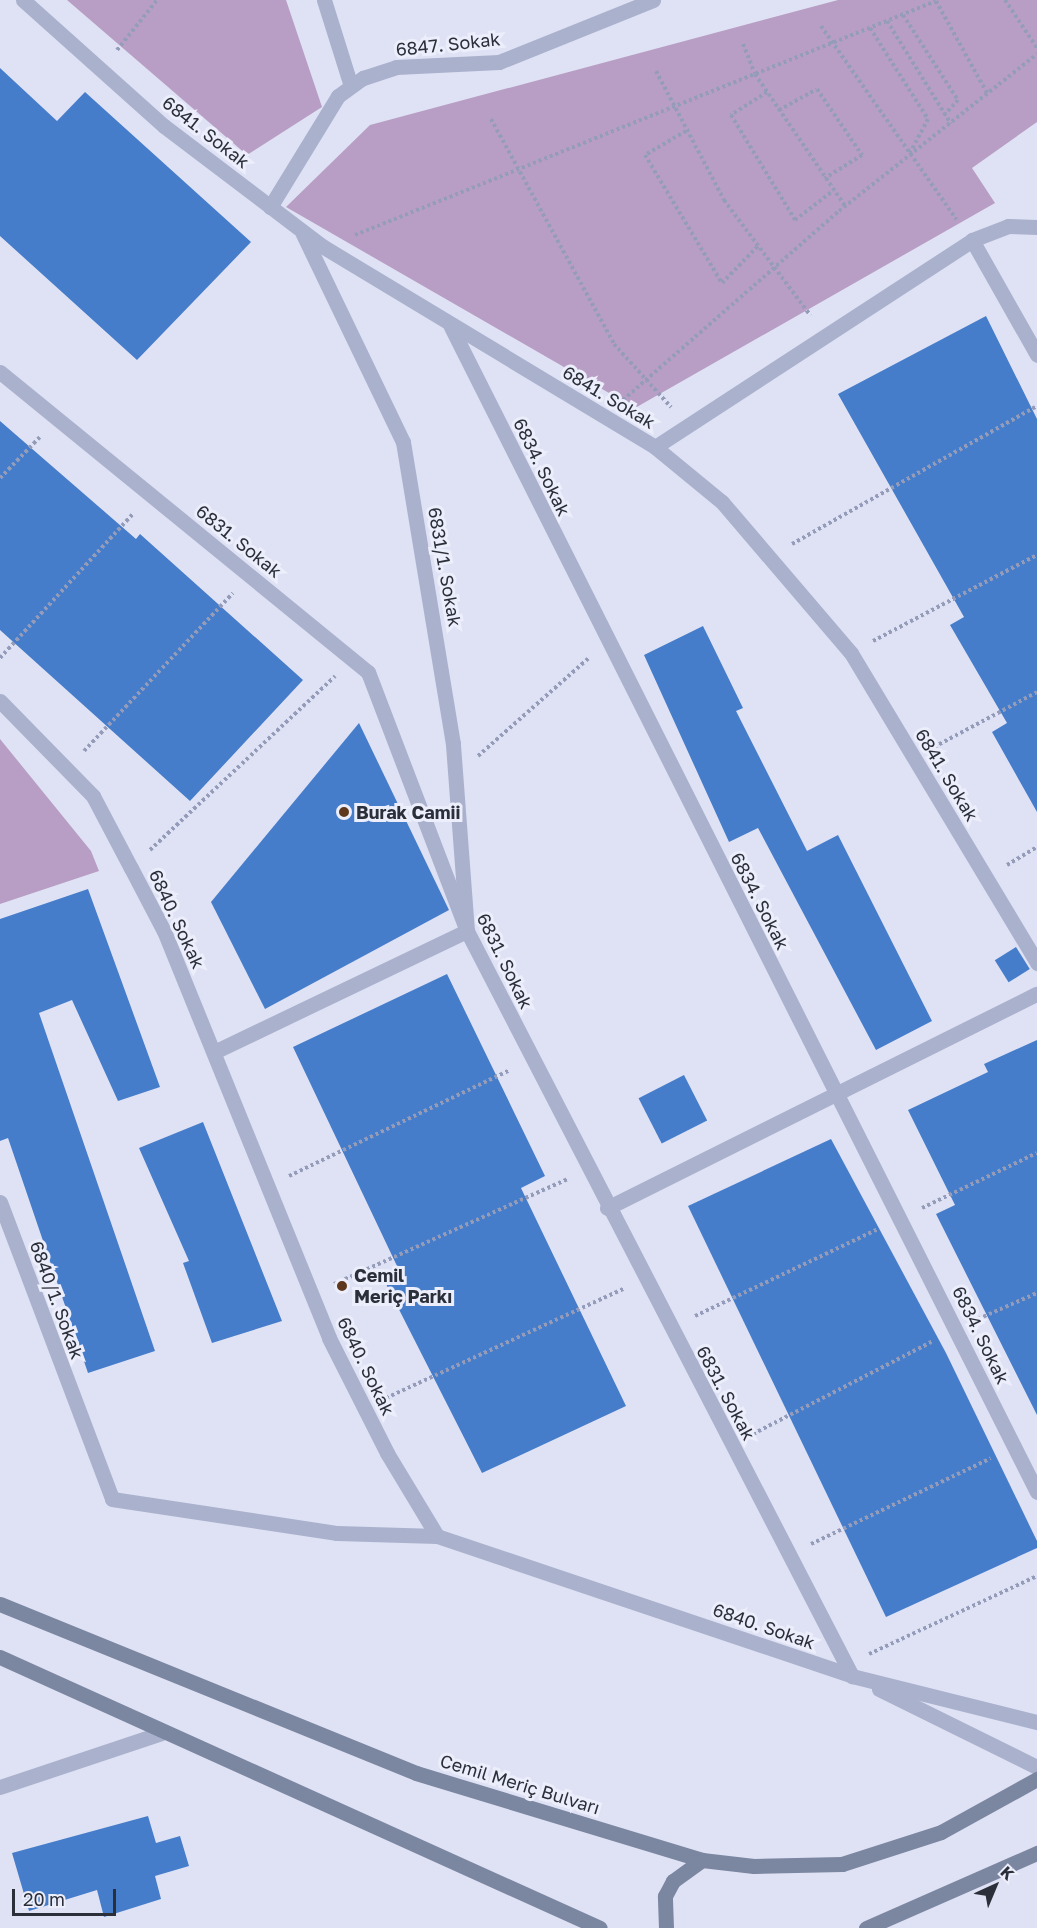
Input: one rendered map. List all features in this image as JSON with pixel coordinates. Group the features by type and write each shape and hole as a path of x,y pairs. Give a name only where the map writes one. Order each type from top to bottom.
{"main road":[{"name":"Cemil Meriç Bulvarı","path":"0,1604 416,1773 702,1860 753,1866 842,1864 940,1832 1037,1779"},
{"path":"0,1657 161,1733 600,1928"},
{"path":"866,1928 1037,1853"},
{"path":"666,1928 665,1896 673,1881 702,1860"}],"street":[{"name":"6841. Sokak","path":"23,0 100,68 302,232 452,327 655,447 722,502 850,653 1037,963"},
{"path":"324,0 351,86"},
{"name":"6847. Sokak","path":"270,207 338,96 351,86 396,67 499,62 653,0"},
{"path":"655,447 972,240 1008,226 1037,227"},
{"name":"6831/1. Sokak","path":"302,232 403,442 429,576 455,776 467,931"},
{"path":"972,240 1037,355"},
{"name":"6834. Sokak","path":"452,327 606,643 901,1218 1037,1492"},
{"name":"6831. Sokak","path":"0,372 368,672 467,931 607,1208 849,1670"},
{"name":"6840. Sokak","path":"0,701 93,796 131,868 214,1052 311,1294 364,1408 437,1536 849,1670 1037,1722"},
{"path":"214,1052 467,931"},
{"path":"607,1208 839,1096 1037,994"},
{"name":"6840/1. Sokak","path":"0,1202 112,1499 337,1533 437,1536"},
{"name":"6840. Sokak","path":"849,1670 1037,1767"},
{"path":"0,1787 161,1733"}],"path":[{"path":"1005,0 1037,48"},
{"path":"100,68 156,1"},
{"path":"322,246 675,110 755,74 936,1 988,95"},
{"path":"903,15 958,100 944,115"},
{"path":"887,21 951,124"},
{"path":"821,26 909,156 972,240"},
{"path":"870,28 928,119 909,156"},
{"path":"743,44 755,74 845,206"},
{"path":"604,417 845,206 1037,54"},
{"path":"656,71 724,200 826,335"},
{"path":"779,110 817,89 862,154 825,178"},
{"path":"767,92 731,115 795,220 834,190"},
{"path":"491,119 614,344 645,381 689,425"},
{"path":"686,131 645,155 722,283 758,246"},
{"path":"769,557 1037,406"},
{"path":"0,478 58,419"},
{"path":"0,658 151,494"},
{"path":"850,653 1037,555"},
{"path":"67,769 250,575"},
{"path":"455,776 606,643"},
{"path":"131,868 352,659"},
{"path":"914,758 1037,692"},
{"path":"986,878 1037,848"},
{"path":"268,1186 532,1059"},
{"path":"670,1328 1037,1153"},
{"path":"311,1294 588,1170"},
{"path":"364,1408 645,1279"},
{"path":"731,1445 956,1329 1037,1293"},
{"path":"789,1554 1014,1447"},
{"path":"849,1670 1037,1576"}],"shaded area":[{"path":"67,0 286,0 322,107 247,155"},
{"path":"838,0 1037,0 1037,122 972,168 995,203 635,408 286,207 370,125"},
{"path":"0,739 91,851 99,871 0,904"}],"building":[{"path":"0,68 57,121 85,92 251,242 137,360 0,236"},
{"path":"986,316 1037,419 1037,812 992,732 1007,723 950,625 964,617 838,394"},
{"path":"0,421 136,539 140,534 303,680 190,801 0,630"},
{"path":"703,626 743,708 736,711 807,851 838,835 932,1021 876,1050 758,828 729,842 644,655"},
{"name":"Burak Camii","path":"359,723 449,910 265,1009 211,902"},
{"path":"88,889 160,1087 118,1101 72,1000 39,1013 155,1351 88,1373 8,1138 0,1141 0,919"},
{"path":"1016,947 1030,969 1009,982 995,960"},
{"path":"447,974 545,1176 521,1188 626,1406 482,1473 381,1274 397,1266 293,1047"},
{"path":"1037,1040 1037,1415 936,1214 955,1205 908,1110 988,1072 984,1064"},
{"path":"684,1075 707,1120 662,1144 639,1098"},
{"path":"203,1122 282,1321 212,1343 183,1263 189,1261 139,1148"},
{"path":"831,1139 946,1353 1037,1541 1037,1548 886,1617 688,1206"},
{"path":"148,1816 156,1843 180,1836 189,1866 155,1876 161,1899 104,1917 97,1890 29,1911 12,1853"}],"place":[{"name":"Burak Camii","path":"344,812"},
{"name":"Cemil Meriç Parkı","path":"342,1286"}]}
